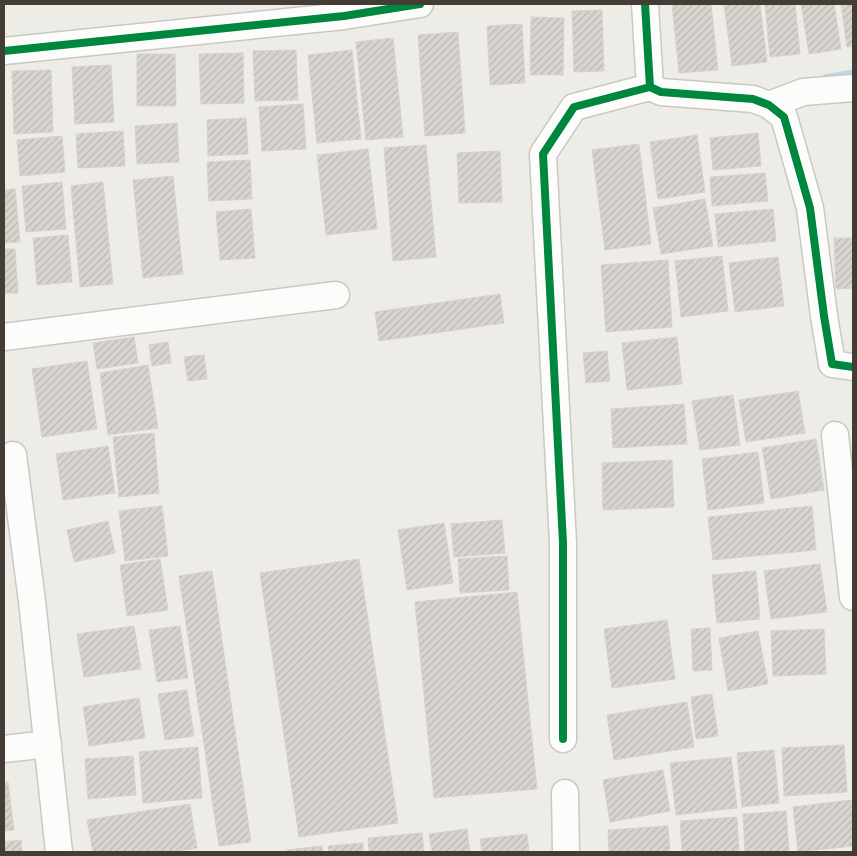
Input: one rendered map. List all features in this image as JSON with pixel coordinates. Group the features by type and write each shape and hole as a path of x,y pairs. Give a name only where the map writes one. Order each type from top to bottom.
{"street":[{"path":"4,51 344,10 420,4"},
{"path":"645,4 650,87"},
{"path":"563,739 563,543 543,154 574,107 650,87 661,92 753,99 769,105 784,117 810,208 824,316 843,366"},
{"path":"769,105 803,92 853,88"},
{"path":"4,337 336,295"},
{"path":"836,435 853,597"},
{"path":"12,455 48,744 59,852"},
{"path":"4,749 48,744"},
{"path":"565,793 566,852"}],"building":[{"path":"672,4 711,4 718,70 679,73"},
{"path":"724,4 760,4 767,62 732,66"},
{"path":"765,4 795,4 800,54 770,57"},
{"path":"801,4 834,4 841,49 809,54"},
{"path":"841,4 853,4 853,46 847,47"},
{"path":"602,10 604,71 574,72 572,11"},
{"path":"531,17 564,18 563,75 530,75"},
{"path":"522,24 525,83 490,85 487,26"},
{"path":"458,32 465,133 425,136 418,35"},
{"path":"393,38 403,137 366,140 356,42"},
{"path":"296,50 298,100 255,101 253,51"},
{"path":"352,50 361,139 317,143 308,55"},
{"path":"243,53 244,103 201,104 199,54"},
{"path":"137,54 175,54 176,106 137,106"},
{"path":"111,65 114,122 75,124 72,67"},
{"path":"51,70 53,132 14,134 12,71"},
{"path":"303,104 306,149 262,151 259,107"},
{"path":"246,118 248,154 208,156 207,120"},
{"path":"177,123 179,162 137,164 135,126"},
{"path":"123,131 125,166 78,168 76,134"},
{"path":"758,133 761,166 713,170 710,138"},
{"path":"697,135 705,192 658,199 650,142"},
{"path":"62,136 65,172 20,176 17,140"},
{"path":"639,144 651,244 605,250 592,150"},
{"path":"426,145 436,257 393,261 384,148"},
{"path":"368,149 377,229 326,235 317,155"},
{"path":"500,151 502,202 459,203 457,153"},
{"path":"250,160 252,199 209,201 207,162"},
{"path":"765,173 768,201 712,206 710,177"},
{"path":"173,176 183,274 143,278 133,180"},
{"path":"62,182 66,229 26,232 22,186"},
{"path":"103,182 113,284 80,287 71,186"},
{"path":"15,189 20,242 4,243 4,190"},
{"path":"705,199 713,246 661,254 653,208"},
{"path":"251,209 255,258 220,260 216,212"},
{"path":"773,209 776,241 718,247 715,214"},
{"path":"68,235 72,282 37,285 33,238"},
{"path":"834,238 853,238 853,288 836,289"},
{"path":"4,249 15,249 18,293 4,293"},
{"path":"722,256 728,311 681,317 675,261"},
{"path":"778,257 784,306 735,312 729,263"},
{"path":"668,260 672,327 606,332 601,265"},
{"path":"500,294 504,323 379,341 375,312"},
{"path":"134,337 138,363 97,369 93,343"},
{"path":"677,337 682,384 627,390 622,343"},
{"path":"168,342 171,363 152,366 149,345"},
{"path":"607,351 610,381 586,383 583,353"},
{"path":"204,355 207,379 188,381 184,357"},
{"path":"87,361 97,429 42,437 32,369"},
{"path":"148,365 158,428 108,435 100,373"},
{"path":"798,391 805,433 746,442 739,400"},
{"path":"733,395 740,445 700,450 692,401"},
{"path":"684,404 687,444 613,448 611,409"},
{"path":"154,433 159,493 119,497 113,437"},
{"path":"816,439 824,490 771,499 762,448"},
{"path":"108,446 115,493 63,500 56,454"},
{"path":"758,452 764,503 708,510 702,459"},
{"path":"672,460 674,507 603,510 602,463"},
{"path":"162,506 168,556 125,561 119,511"},
{"path":"812,506 816,550 713,560 708,517"},
{"path":"502,520 505,553 454,557 451,524"},
{"path":"108,521 115,553 74,562 67,530"},
{"path":"444,523 453,583 407,590 398,530"},
{"path":"507,556 509,590 460,593 458,559"},
{"path":"160,559 168,610 127,616 120,565"},
{"path":"359,559 398,823 299,837 260,573"},
{"path":"820,564 827,612 771,619 764,571"},
{"path":"212,571 251,842 219,846 179,576"},
{"path":"756,571 760,619 717,623 712,575"},
{"path":"517,592 537,789 434,798 415,602"},
{"path":"667,620 675,679 612,688 604,629"},
{"path":"134,626 141,669 84,677 77,634"},
{"path":"180,626 188,678 157,682 149,630"},
{"path":"710,628 712,670 693,671 691,629"},
{"path":"824,629 826,674 773,676 771,631"},
{"path":"758,631 768,684 728,691 719,638"},
{"path":"187,690 194,736 165,740 158,694"},
{"path":"712,694 718,736 696,739 691,697"},
{"path":"139,698 145,738 89,746 83,707"},
{"path":"687,702 694,747 614,760 607,715"},
{"path":"844,745 847,792 784,796 782,748"},
{"path":"198,747 202,798 143,803 139,752"},
{"path":"774,750 779,803 742,807 737,753"},
{"path":"133,756 136,795 88,799 85,759"},
{"path":"731,757 737,808 676,815 670,763"},
{"path":"663,770 670,811 610,822 603,780"},
{"path":"8,782 14,830 4,831 4,783"},
{"path":"851,800 853,846 798,852 793,807"},
{"path":"190,804 197,848 173,852 93,852 87,820"},
{"path":"786,811 789,852 745,852 743,814"},
{"path":"737,817 739,852 682,852 680,821"},
{"path":"668,826 670,852 609,852 608,830"},
{"path":"467,829 470,852 432,852 429,834"},
{"path":"422,833 424,852 369,852 368,838"},
{"path":"527,834 529,852 482,852 480,839"},
{"path":"21,840 22,852 4,852 4,842"},
{"path":"363,843 363,852 329,852 328,846"},
{"path":"322,846 323,852 287,852 287,850"}],"waterway":[{"path":"825,78 853,73"}],"cycle path":[{"path":"4,51 344,16 420,4"},
{"path":"645,4 650,87 661,92 753,99 769,105 784,117 810,208 832,364 853,367"},
{"path":"563,739 563,543 543,154 574,107 650,87"}]}
